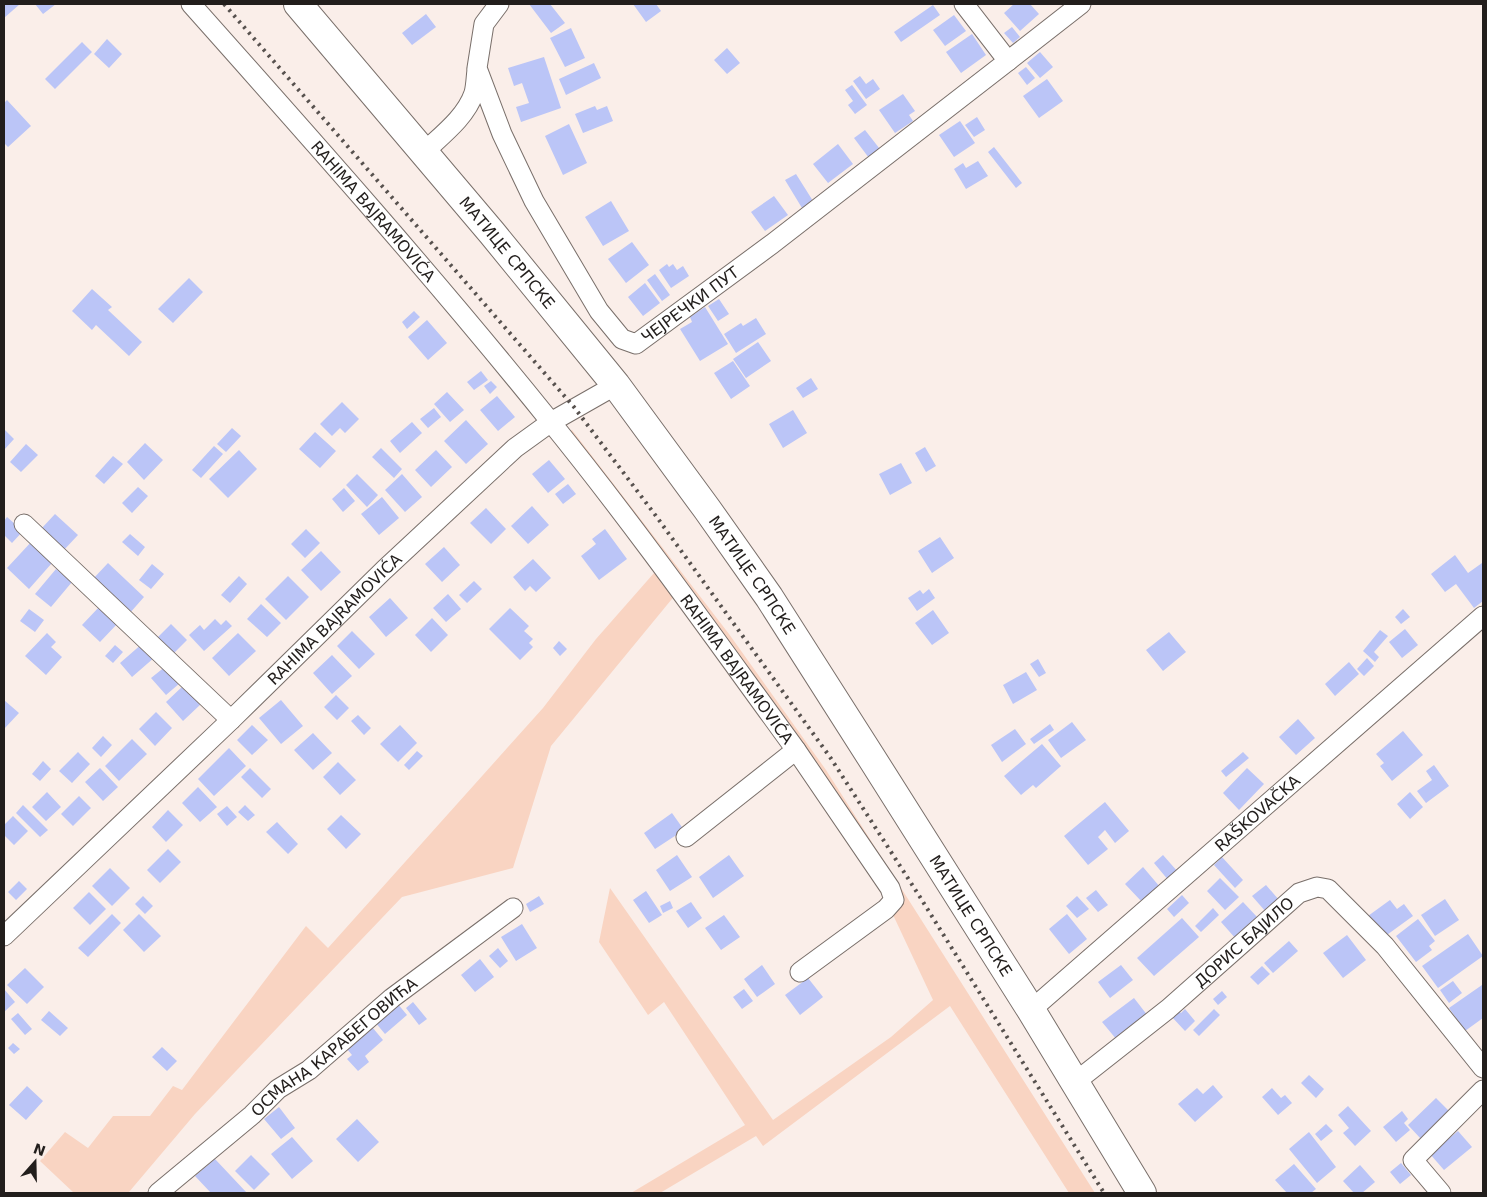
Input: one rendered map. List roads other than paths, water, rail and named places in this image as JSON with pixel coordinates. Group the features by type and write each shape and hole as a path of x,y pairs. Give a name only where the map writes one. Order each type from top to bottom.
{"main road":[{"name":"МАТИЦЕ СРПСКЕ","path":"298,4 424,152 616,385 769,597 1031,1010 1142,1193"}],"street":[{"name":"RAHIMA BAJRAMOVIĆA","path":"191,4 416,259 551,422 624,516 796,750 890,888 894,900 886,909 800,972"},
{"name":"ЧЕЈРЕЧКИ ПУТ","path":"499,4 484,24 477,68 502,134 534,201 599,311 622,339 636,344 780,238 1081,4"},
{"path":"964,4 1008,61"},
{"path":"424,152 450,129 468,105 474,92 477,68"},
{"name":"RAHIMA BAJRAMOVIĆA","path":"4,936 231,720 285,664 515,448 551,422 616,385"},
{"path":"24,524 231,720"},
{"name":"RAŠKOVAČKA","path":"1031,1010 1483,616"},
{"name":"RAHIMA BAJRAMOVIĆA","path":"686,837 796,750"},
{"name":"ДОРИС БАЈИЛО","path":"1074,1083 1168,1009 1299,893 1317,887 1328,890 1385,946 1483,1068"},
{"name":"ОСМАНА КАРАБЕГОВИЋА","path":"158,1193 252,1116 278,1089 309,1070 392,998 513,908"},
{"path":"1441,1193 1414,1160 1483,1090"}],"railway":[{"path":"224,4 574,407 656,516 830,757 920,897 1104,1193"}]}
